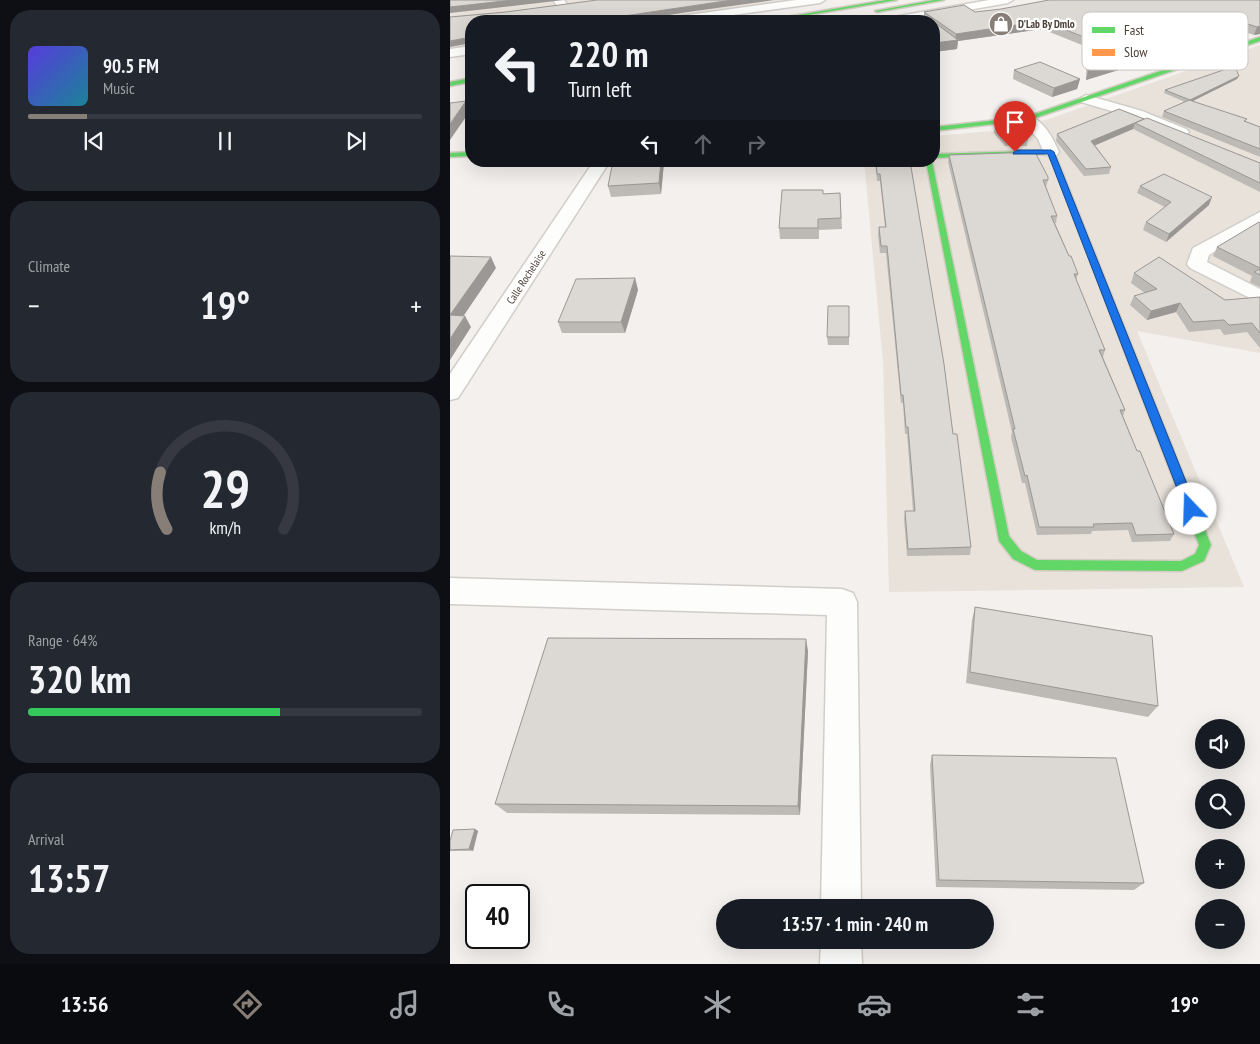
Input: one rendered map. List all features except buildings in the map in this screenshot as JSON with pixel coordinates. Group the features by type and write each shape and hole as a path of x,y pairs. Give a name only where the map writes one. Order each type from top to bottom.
{"main road":[{"path":"802,15 896,0"},
{"path":"852,15 942,0"},
{"path":"1248,43 1260,39"},
{"path":"450,72 465,70"},
{"path":"940,128 1027,119 1172,70"},
{"path":"450,85 465,81"},
{"path":"450,85 465,84"},
{"path":"930,167 1003,538 1017,555 1035,565 1182,566 1200,558 1205,544 1051,152 940,155"},
{"path":"450,155 465,154"}],"street":[{"path":"711,15 820,0"},
{"path":"922,15 1008,0"},
{"path":"547,8 561,3 580,4"},
{"path":"561,3 570,15"},
{"path":"450,53 465,51"},
{"path":"1086,100 1137,114 1199,139"},
{"path":"1027,119 1045,136 1051,152"},
{"name":"Calle Rochelaise","path":"450,392 598,167"},
{"path":"1260,217 1200,252 1197,264 1260,297"},
{"path":"450,591 842,602 841,899"},
{"path":"841,949 841,964"}],"shaded area":[{"path":"450,0 818,0 722,15 465,15 465,55 450,58"},
{"path":"1260,45 1260,353 1137,331 1244,587 889,592 883,362 865,167 940,167 940,135 993,131 1046,120 1189,70 1248,70 1248,49"}],"traffic: fast":[{"path":"802,15 895,0"},
{"path":"877,11 942,0"},
{"path":"1248,43 1260,39"},
{"path":"940,128 1027,119 1170,70"},
{"path":"450,84 465,81"},
{"path":"940,156 1051,152 1058,169"},
{"path":"450,155 465,154"},
{"path":"930,167 1003,538 1017,555 1035,565 1182,566 1200,557 1205,545 1183,489"}],"traffic: slow":[{"path":"1058,169 1183,489"}],"place":[{"name":"D'Lab By Dmlo","path":"1001,24"}],"route":[{"path":"1015,152 1051,152 1191,509"}]}
